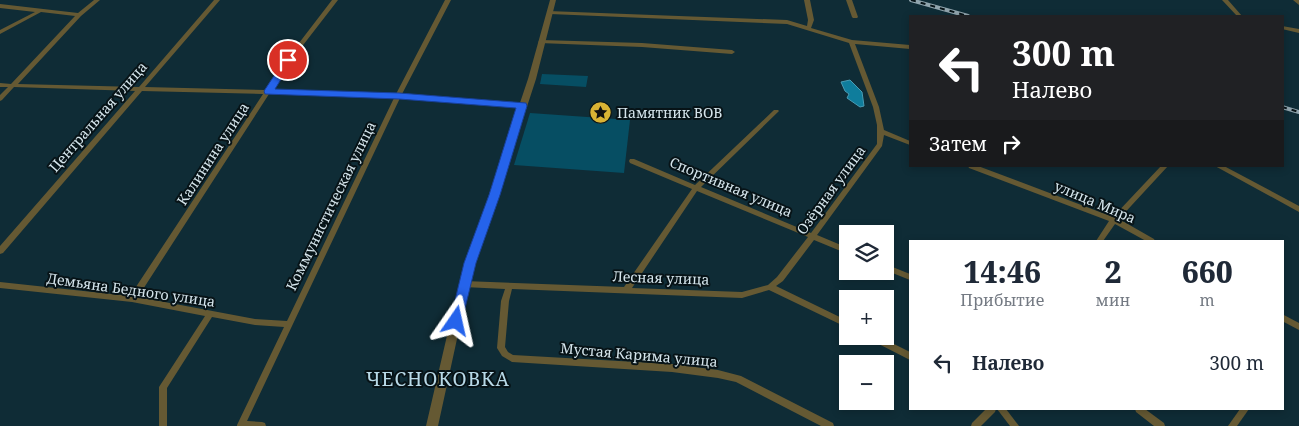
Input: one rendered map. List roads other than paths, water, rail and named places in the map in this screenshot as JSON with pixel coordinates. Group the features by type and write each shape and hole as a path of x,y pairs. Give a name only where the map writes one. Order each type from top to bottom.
{"street":[{"path":"0,99 79,15 97,0"},
{"name":"Центральная улица","path":"0,251 217,0"},
{"name":"Калинина улица","path":"132,299 288,60 335,0"},
{"name":"Коммунистическая улица","path":"242,425 288,324 448,0"},
{"path":"432,426 464,284 522,106 553,0"},
{"path":"807,0 811,20 809,27"},
{"path":"849,0 855,17"},
{"path":"1225,0 1238,15"},
{"path":"1296,0 1299,3"},
{"path":"0,6 79,15"},
{"path":"0,32 40,11"},
{"path":"550,12 773,21 809,27 851,42 909,47"},
{"path":"1284,27 1299,31"},
{"path":"541,42 642,45 732,52"},
{"path":"851,42 857,52 882,132 909,143"},
{"path":"0,85 399,96 522,106"},
{"path":"626,291 696,188 776,111"},
{"name":"Озёрная улица","path":"770,287 780,279 873,155 880,144 882,132"},
{"name":"Спортивная улица","path":"632,161 839,246"},
{"name":"улица Мира","path":"974,167 1114,220 1149,240"},
{"path":"1101,240 1114,220 1164,167"},
{"path":"1220,167 1299,209"},
{"path":"894,270 909,277"},
{"name":"Лесная улица","path":"464,284 742,295 770,287"},
{"name":"Демьяна Бедного улица","path":"0,285 132,299 255,322 288,324"},
{"name":"Мустая Карима улица","path":"510,286 505,302 501,348 505,354 512,358 672,368 718,374 738,379 830,426"},
{"path":"770,287 839,321"},
{"path":"163,426 163,387 211,313"},
{"path":"1284,318 1299,327"},
{"path":"888,345 909,356"},
{"path":"975,426 991,410"},
{"path":"1002,410 1015,426"},
{"path":"1140,410 1162,426"},
{"path":"1232,426 1244,410"},
{"path":"242,425 262,426"}],"railway":[{"path":"911,0 964,15"},
{"path":"1284,108 1299,112"}],"place":[{"name":"Памятник ВОВ","path":"601,113"}],"district":[{"name":"ЧЕСНОКОВКА","path":"438,379"}]}
